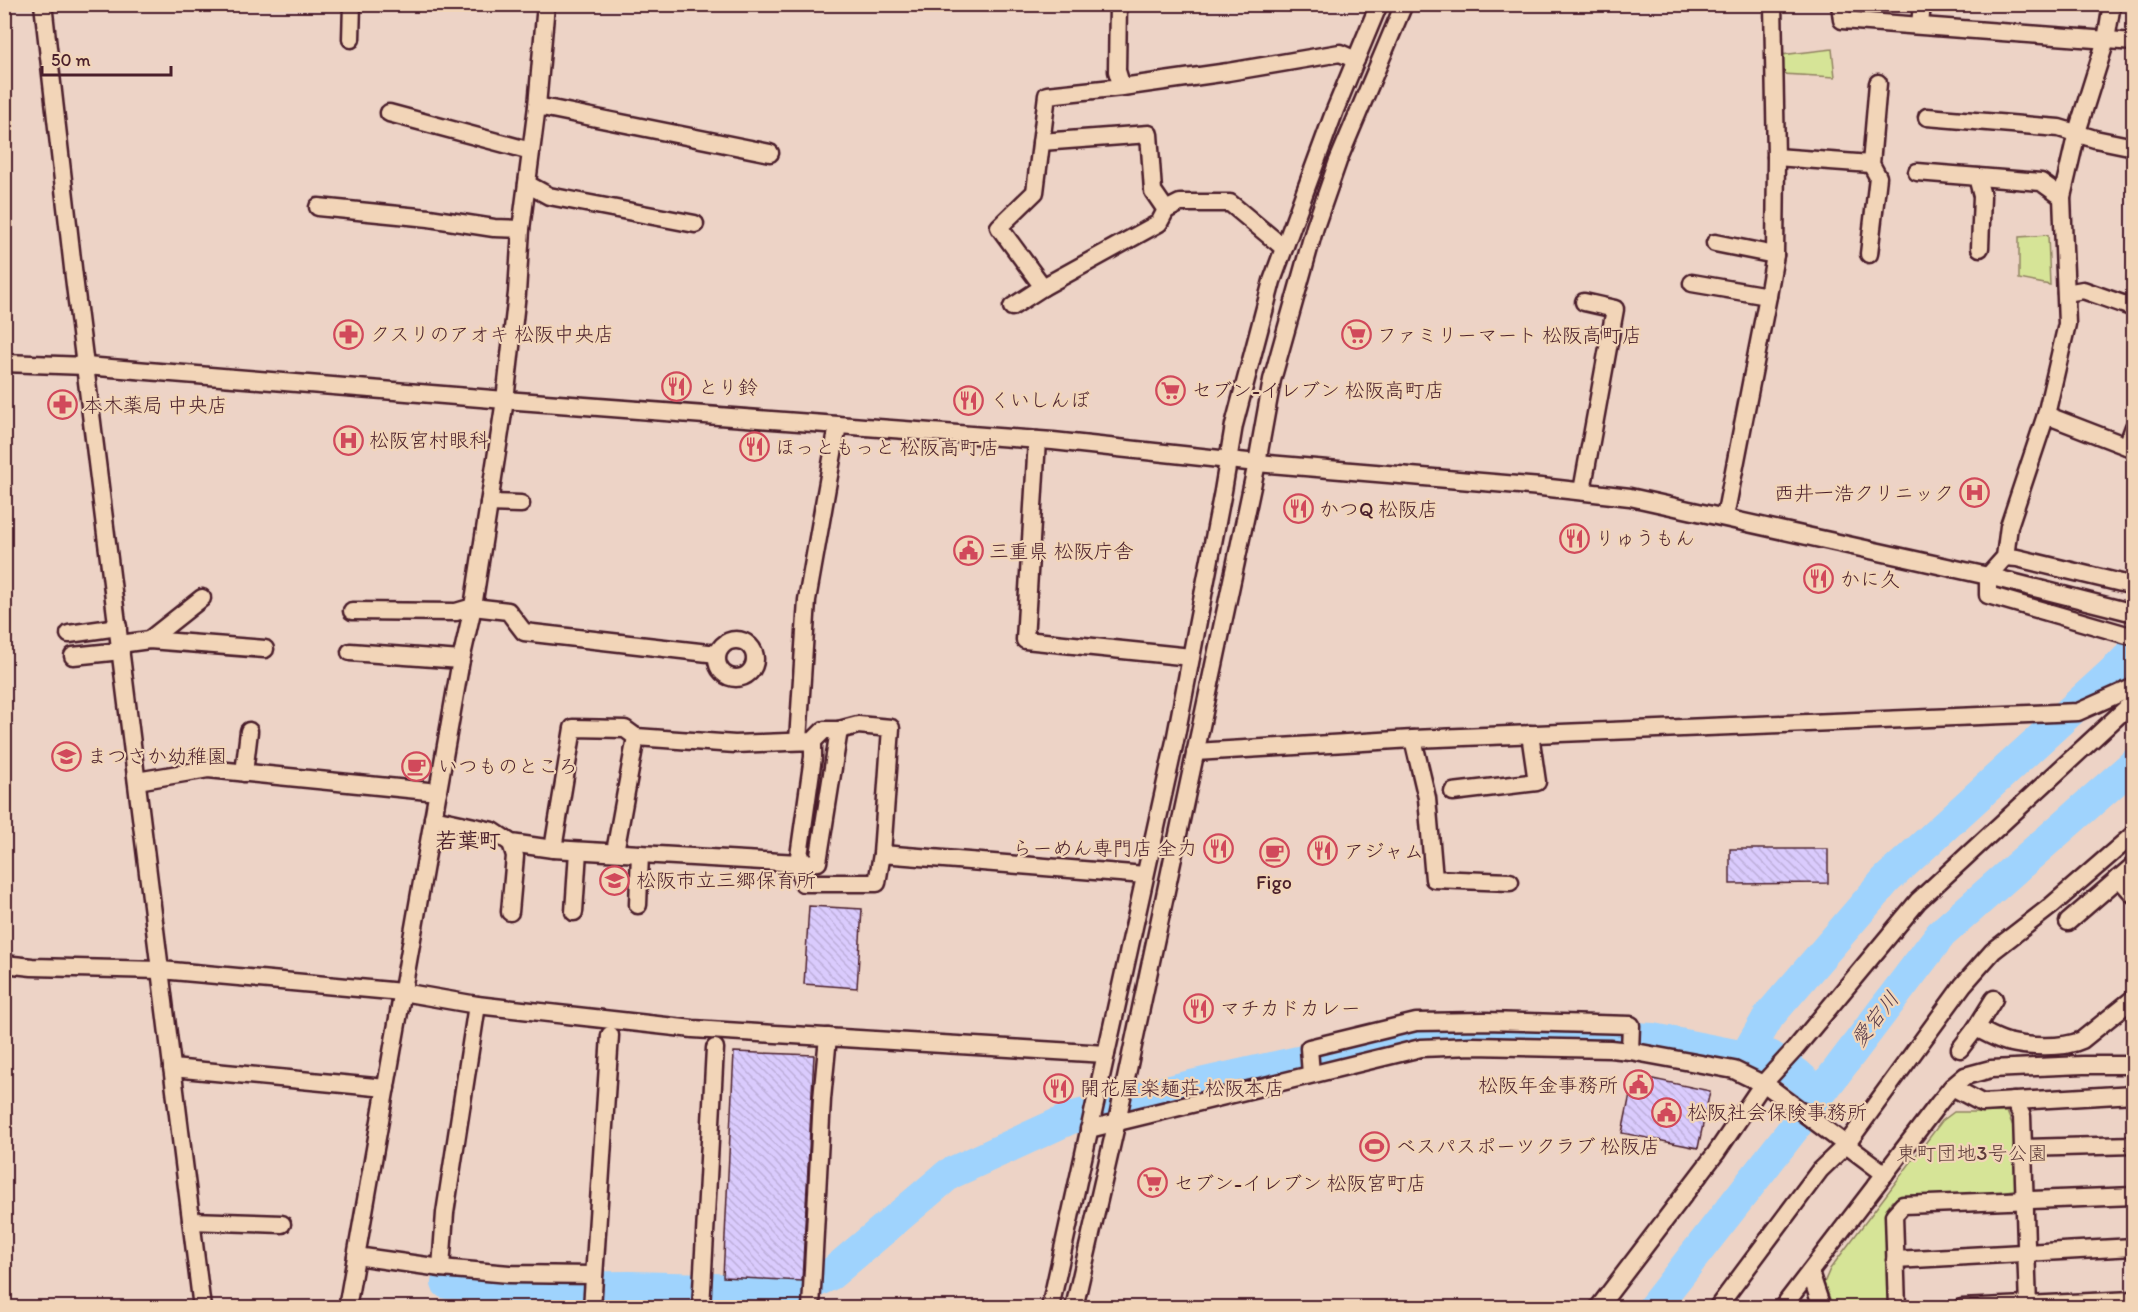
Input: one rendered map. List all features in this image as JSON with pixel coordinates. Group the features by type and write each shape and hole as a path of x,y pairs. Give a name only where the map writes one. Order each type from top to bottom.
{"street":[{"path":"43,4 202,1308"},
{"path":"351,39 352,4"},
{"path":"347,1308 461,660 473,607 505,400 546,4"},
{"path":"1118,4 1117,71 1122,87"},
{"path":"1050,1308 1175,741 1234,424 1272,281 1335,110 1378,4"},
{"path":"1074,1308 1117,1118 1257,463 1272,380 1315,227 1338,161 1404,4"},
{"path":"1725,517 1775,255 1773,4"},
{"path":"1840,4 1842,20 2133,42"},
{"path":"1920,25 1922,4"},
{"path":"2112,4 2106,40 2077,132 2062,197 2067,324 2046,415 2009,526 2005,557 1988,576 1988,595 2127,635"},
{"path":"1043,287 999,227 1035,192 1047,95 1228,72 1340,53 1356,60"},
{"path":"1869,254 1878,177 1871,164 1878,82"},
{"path":"537,106 770,153"},
{"path":"389,113 531,151"},
{"path":"1927,117 2059,128 2133,147"},
{"path":"1041,142 1149,134 1154,191 1167,210"},
{"path":"1776,157 1871,164"},
{"path":"1917,172 2041,182 2062,197"},
{"path":"1977,177 1982,196 1980,248"},
{"path":"527,184 549,196 695,224"},
{"path":"1012,307 1043,287 1159,223 1167,210 1180,203 1230,203 1284,248"},
{"path":"318,207 429,218 494,228 521,229"},
{"path":"1715,243 1775,255"},
{"path":"1692,283 1768,296"},
{"path":"2066,293 2083,290 2133,308"},
{"path":"1582,491 1615,309 1584,302"},
{"path":"4,363 86,366 1037,440 1257,463 1582,491 1630,497 1725,517 1988,576 2133,613"},
{"path":"2046,415 2130,447 2133,427"},
{"path":"553,849 573,728 625,729 636,737 735,744 806,741 824,730 839,730 858,724 891,728 882,854 877,883 803,884 798,863 813,757 806,741 807,600 838,425"},
{"path":"1037,440 1024,640 1191,657"},
{"path":"489,503 521,504"},
{"path":"2005,557 2133,586"},
{"path":"149,640 202,598"},
{"path":"352,611 456,612 473,607 508,611 524,632 717,654"},
{"path":"69,634 120,641 149,640 265,649"},
{"path":"73,656 120,641"},
{"path":"350,652 461,660"},
{"path":"1195,752 1413,739 2078,712 2133,687"},
{"path":"1598,1308 1768,1082 1918,901 2133,701"},
{"path":"433,818 493,831 511,843 553,849 798,863 818,862 839,730"},
{"path":"244,773 249,731"},
{"path":"1453,792 1537,782 1530,734"},
{"path":"615,852 636,737"},
{"path":"1413,739 1427,798 1434,879 1510,882"},
{"path":"137,782 208,769 438,792"},
{"path":"1717,1308 1820,1170 1846,1145 1963,985 1993,951 2051,906 2133,834"},
{"path":"510,912 515,856 511,843"},
{"path":"574,912 578,851"},
{"path":"638,905 640,854"},
{"path":"882,854 1145,875"},
{"path":"2068,922 2133,865"},
{"path":"2119,878 2133,895"},
{"path":"4,964 32,967 161,970 402,992 477,1005 693,1029 1106,1054"},
{"path":"1976,1028 2005,1041 2033,1046 2074,1044 2133,998"},
{"path":"1960,1049 1994,999"},
{"path":"441,1268 445,1213 477,1005"},
{"path":"1471,1021 1473,1045"},
{"path":"1311,1073 1309,1048 1416,1022 1631,1024 1630,1050"},
{"path":"1557,1023 1558,1046"},
{"path":"1380,1032 1386,1056"},
{"path":"592,1303 610,1035"},
{"path":"811,1306 822,1099 828,1037"},
{"path":"1090,1125 1421,1048 1473,1045 1630,1050 1734,1070 1768,1082 1884,1174"},
{"path":"701,1304 715,1048"},
{"path":"1782,1308 1952,1087 1965,1076 1990,1069 2133,1065"},
{"path":"172,1068 386,1088"},
{"path":"1952,1087 1982,1103 2133,1094"},
{"path":"2014,1101 2022,1116 2028,1306"},
{"path":"2023,1148 2133,1144"},
{"path":"1897,1308 1894,1215 1903,1205 2133,1196"},
{"path":"191,1221 282,1224"},
{"path":"1895,1260 2133,1247"},
{"path":"356,1256 441,1268 508,1274 594,1276"},
{"path":"1810,1272 1822,1308"},
{"path":"1797,1289 1803,1308"},
{"path":"1961,1308 2133,1300"}],"green space":[{"path":"1832,49 1835,77 1782,74 1781,55"},
{"path":"2048,235 2050,285 2019,279 2019,237"},
{"name":"東町団地3号公園","path":"1954,1112 2007,1112 2015,1131 2018,1189 1892,1201 1886,1209 1889,1307 1833,1307 1824,1283 1830,1269 1942,1121"}],"building":[{"path":"1730,849 1828,849 1828,883 1730,884"},
{"path":"809,906 862,909 857,988 804,984"},
{"path":"734,1052 814,1055 802,1281 723,1277"},
{"name":"松阪社会保険事務所","path":"1634,1075 1710,1091 1698,1148 1622,1133"}],"waterway":[{"path":"1745,1057 1769,1016 1886,880 2134,651"},
{"name":"愛宕川","path":"1653,1308 1794,1128 1941,934 2134,764"},
{"path":"447,1283 555,1288 629,1287 796,1291 831,1274 949,1174 1071,1118 1160,1093 1418,1035 1507,1031 1653,1039 1745,1057 1770,1056 1797,1074 1819,1094"}],"place":[{"name":"クスリのアオキ 松阪中央店","path":"349,334"},
{"name":"ファミリーマート 松阪高町店","path":"1356,335"},
{"name":"とり鈴","path":"677,387"},
{"name":"セブン-イレブン 松阪高町店","path":"1171,390"},
{"name":"くいしんぼ","path":"969,400"},
{"name":"本木薬局 中央店","path":"62,405"},
{"name":"松阪宮村眼科","path":"348,440"},
{"name":"ほっともっと 松阪高町店","path":"754,447"},
{"name":"西井一浩クリニック","path":"1975,493"},
{"name":"かつQ 松阪店","path":"1298,509"},
{"name":"りゅうもん","path":"1574,538"},
{"name":"三重県 松阪庁舎","path":"968,551"},
{"name":"かに久","path":"1819,579"},
{"name":"まつさか幼稚園","path":"66,756"},
{"name":"いつものところ","path":"417,766"},
{"name":"らーめん専門店 全力","path":"1218,848"},
{"name":"アジャム","path":"1323,851"},
{"name":"Figo","path":"1274,852"},
{"name":"松阪市立三郷保育所","path":"615,880"},
{"name":"マチカドカレー","path":"1199,1008"},
{"name":"松阪年金事務所","path":"1639,1085"},
{"name":"開花屋楽麺荘 松阪本店","path":"1059,1088"},
{"name":"松阪社会保険事務所","path":"1666,1112"},
{"name":"ベスパスポーツクラブ 松阪店","path":"1375,1146"},
{"name":"セブン-イレブン 松阪宮町店","path":"1153,1183"}],"district":[{"name":"若葉町","path":"468,840"}]}
